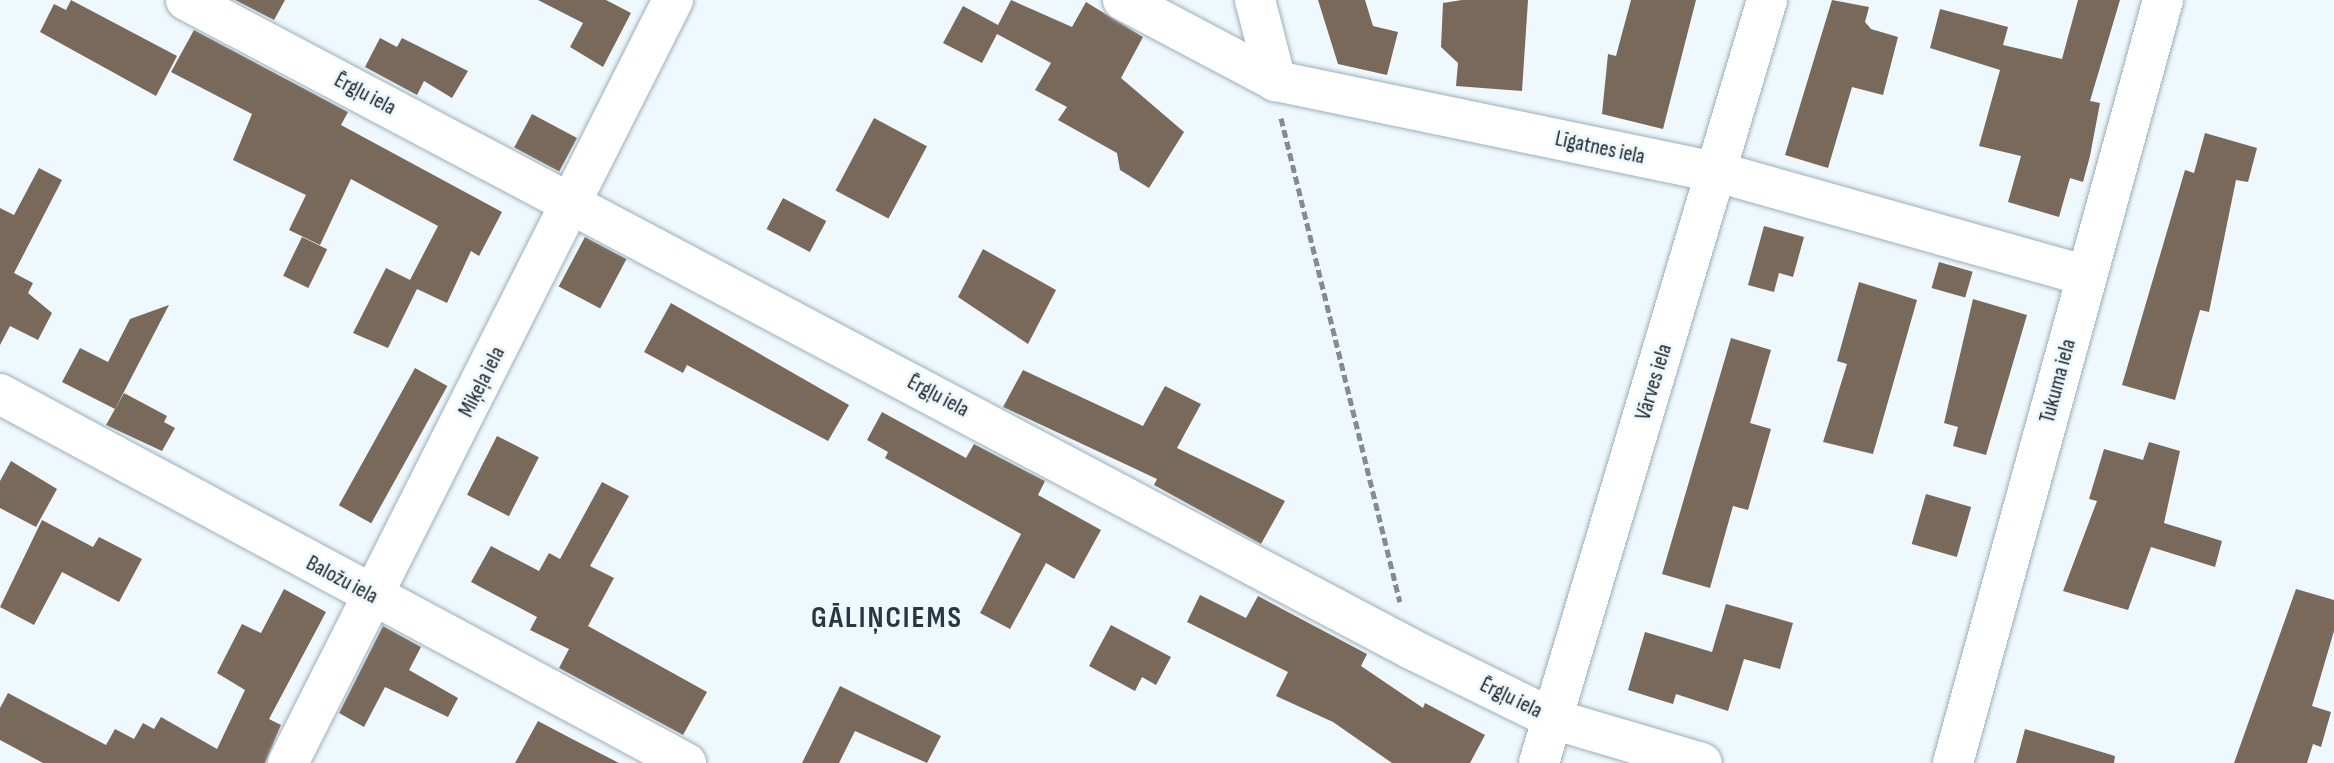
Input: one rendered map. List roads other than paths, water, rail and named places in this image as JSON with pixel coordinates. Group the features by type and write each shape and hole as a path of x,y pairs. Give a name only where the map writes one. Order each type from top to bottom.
{"street":[{"name":"Ērgļu iela","path":"186,0 1411,649 1553,719 1702,763"},
{"name":"Miķeļa iela","path":"288,763 574,204 673,0"},
{"name":"Līgatnes iela","path":"1123,0 1276,81 1717,172 2087,276"},
{"path":"1255,0 1276,81"},
{"name":"Vārves iela","path":"1539,763 1767,0"},
{"name":"Tukuma iela","path":"1953,763 2163,0"},
{"name":"Baložu iela","path":"0,394 372,597 686,763"}],"district":[{"name":"GĀLIŅCIEMS","path":"887,618"}]}
